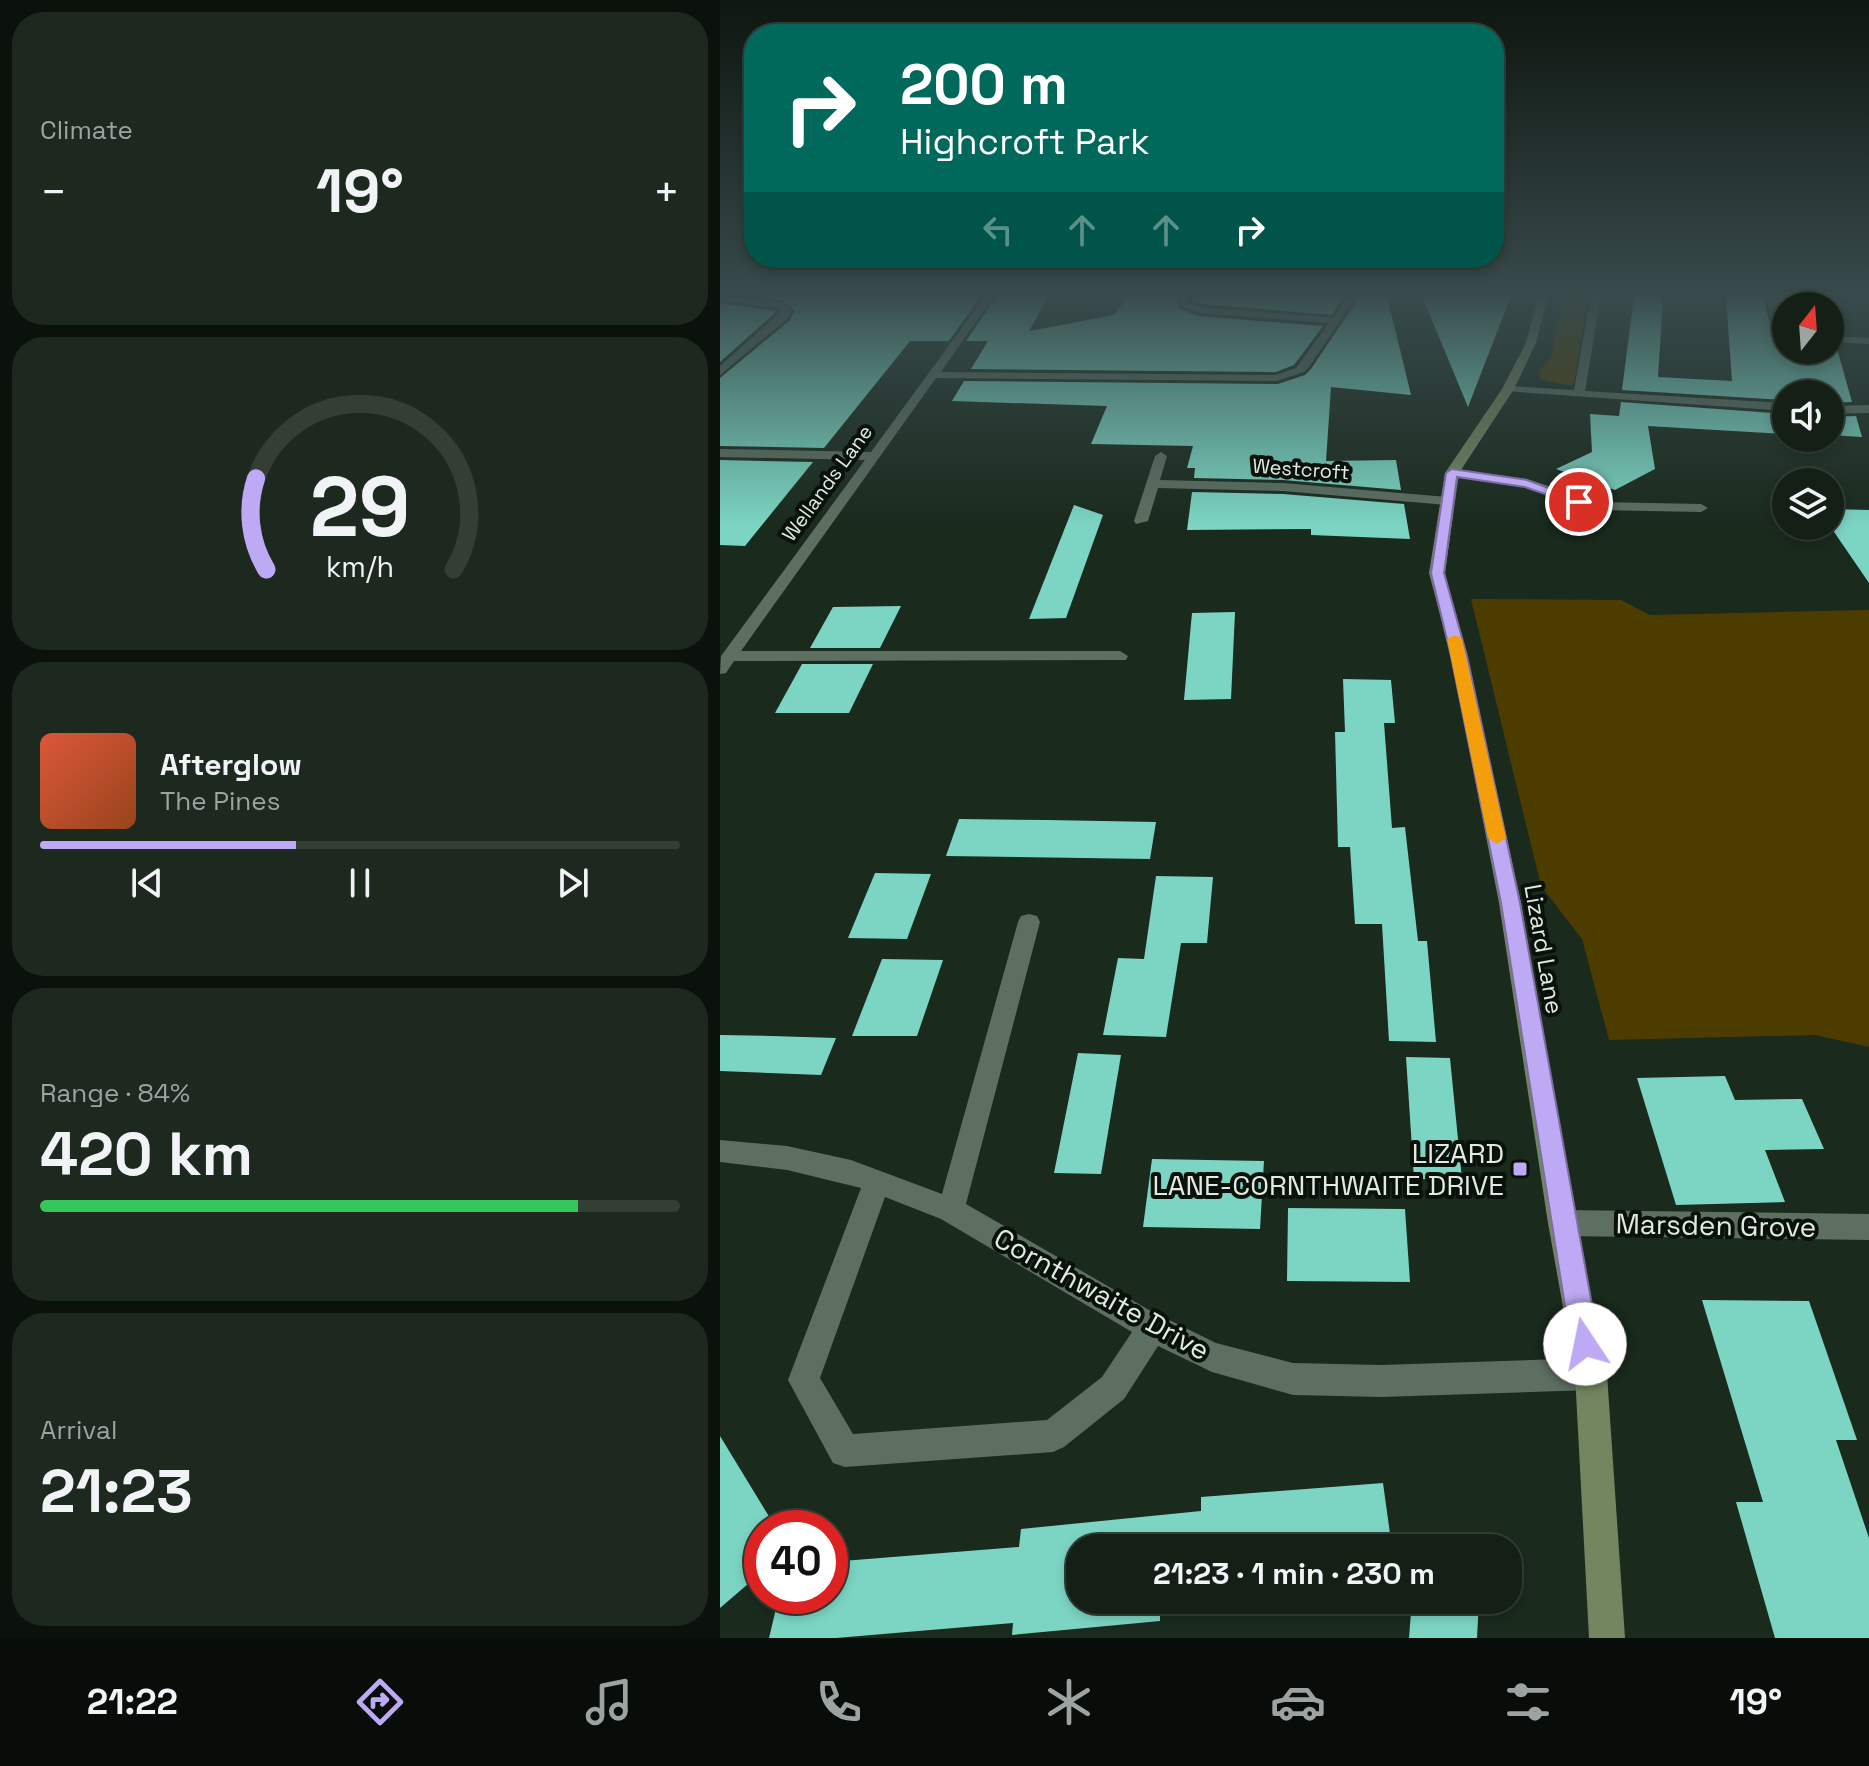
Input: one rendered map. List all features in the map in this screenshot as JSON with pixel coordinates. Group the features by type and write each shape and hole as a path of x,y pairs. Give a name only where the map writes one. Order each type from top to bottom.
{"street":[{"name":"Wellands Lane","path":"724,663 934,372"},
{"path":"932,375 1277,378 1293,372"},
{"name":"Lizard Lane","path":"1516,372 1452,473 1437,573 1459,656 1510,903 1562,1223 1591,1374 1607,1638"},
{"path":"1579,394 1583,372"},
{"path":"1508,389 1772,406"},
{"path":"1844,410 1869,409"},
{"path":"720,453 874,456"},
{"path":"1141,521 1161,456"},
{"path":"1452,473 1527,483 1598,506 1701,508"},
{"name":"Westcroft","path":"1152,484 1283,487 1447,501"},
{"name":"Wellands Lane","path":"724,663 1120,656"},
{"path":"951,1210 1029,922"},
{"name":"Cornthwaite Drive","path":"720,1151 787,1158 851,1172 951,1210 1153,1327 1212,1357 1293,1379 1381,1381 1591,1374"},
{"path":"877,1182 804,1380 845,1451 1053,1436 1113,1388 1153,1327"},
{"name":"Marsden Grove","path":"1562,1223 1869,1227"}],"shaded area":[{"path":"1539,372 1576,372 1571,386 1540,379"},
{"path":"1471,599 1621,600 1650,615 1869,610 1869,1047 1815,1035 1609,1040 1582,939 1541,886"}],"building":[{"path":"727,372 885,372 824,448 720,446 720,378"},
{"path":"1308,372 1406,372 1411,395 1331,387 1326,461 1396,460 1401,490 1283,480 1194,478 1195,468 1187,468 1193,446 1091,444 1107,406 952,401 964,381 1278,384"},
{"path":"1454,372 1481,372 1468,407"},
{"path":"1624,372 1658,372 1658,377 1732,381 1731,372 1844,372 1852,402 1844,402 1844,380 1772,380 1772,399 1622,390"},
{"path":"1621,402 1772,413 1772,433 1648,426 1655,469 1615,490 1556,469 1592,452 1590,414 1619,416"},
{"path":"1844,416 1856,416 1862,437 1844,436"},
{"path":"720,460 813,462 745,546 720,545"},
{"path":"1192,492 1283,494 1404,504 1410,539 1311,535 1311,529 1187,530"},
{"path":"1074,505 1103,515 1066,618 1029,619"},
{"path":"1844,509 1869,510 1869,583 1840,540 1844,540"},
{"path":"901,606 880,648 810,648 833,607"},
{"path":"1235,612 1231,699 1184,700 1192,613"},
{"path":"802,664 873,664 849,713 775,713"},
{"path":"1343,679 1391,680 1395,723 1384,723 1392,828 1405,827 1418,941 1427,941 1436,1042 1389,1041 1382,924 1355,924 1350,847 1338,847 1335,732 1345,732"},
{"path":"959,819 1156,822 1150,859 946,856"},
{"path":"875,873 931,874 907,939 848,938"},
{"path":"1156,876 1213,877 1207,943 1181,943 1166,1037 1103,1035 1118,958 1144,959"},
{"path":"882,959 943,960 917,1036 852,1036"},
{"path":"720,1035 836,1038 821,1075 720,1071"},
{"path":"1078,1053 1121,1055 1101,1174 1054,1173"},
{"path":"1406,1057 1450,1058 1462,1180 1414,1179"},
{"path":"1725,1076 1735,1100 1802,1099 1824,1149 1765,1150 1785,1202 1676,1205 1637,1078"},
{"path":"1152,1159 1264,1161 1260,1229 1143,1227"},
{"path":"1288,1208 1405,1209 1410,1282 1287,1281"},
{"path":"1702,1300 1809,1301 1857,1440 1836,1440 1869,1538 1869,1638 1775,1638 1736,1502 1763,1502"},
{"path":"720,1436 765,1510 744,1510 744,1587 720,1608"},
{"path":"1383,1483 1390,1534 1066,1534 1066,1614 1160,1614 1160,1621 1012,1635 1013,1623 836,1638 769,1638 775,1614 848,1614 848,1561 1019,1547 1021,1529 1201,1511 1201,1497"},
{"path":"1411,1614 1478,1614 1477,1638 1409,1638"}],"slow traffic":[{"path":"1455,639 1497,838"}],"place":[{"name":"LIZARD LANE-CORNTHWAITE DRIVE","path":"1520,1169"}],"route":[{"path":"1579,502 1527,483 1452,473 1437,573 1459,656 1510,903 1585,1344"}]}
